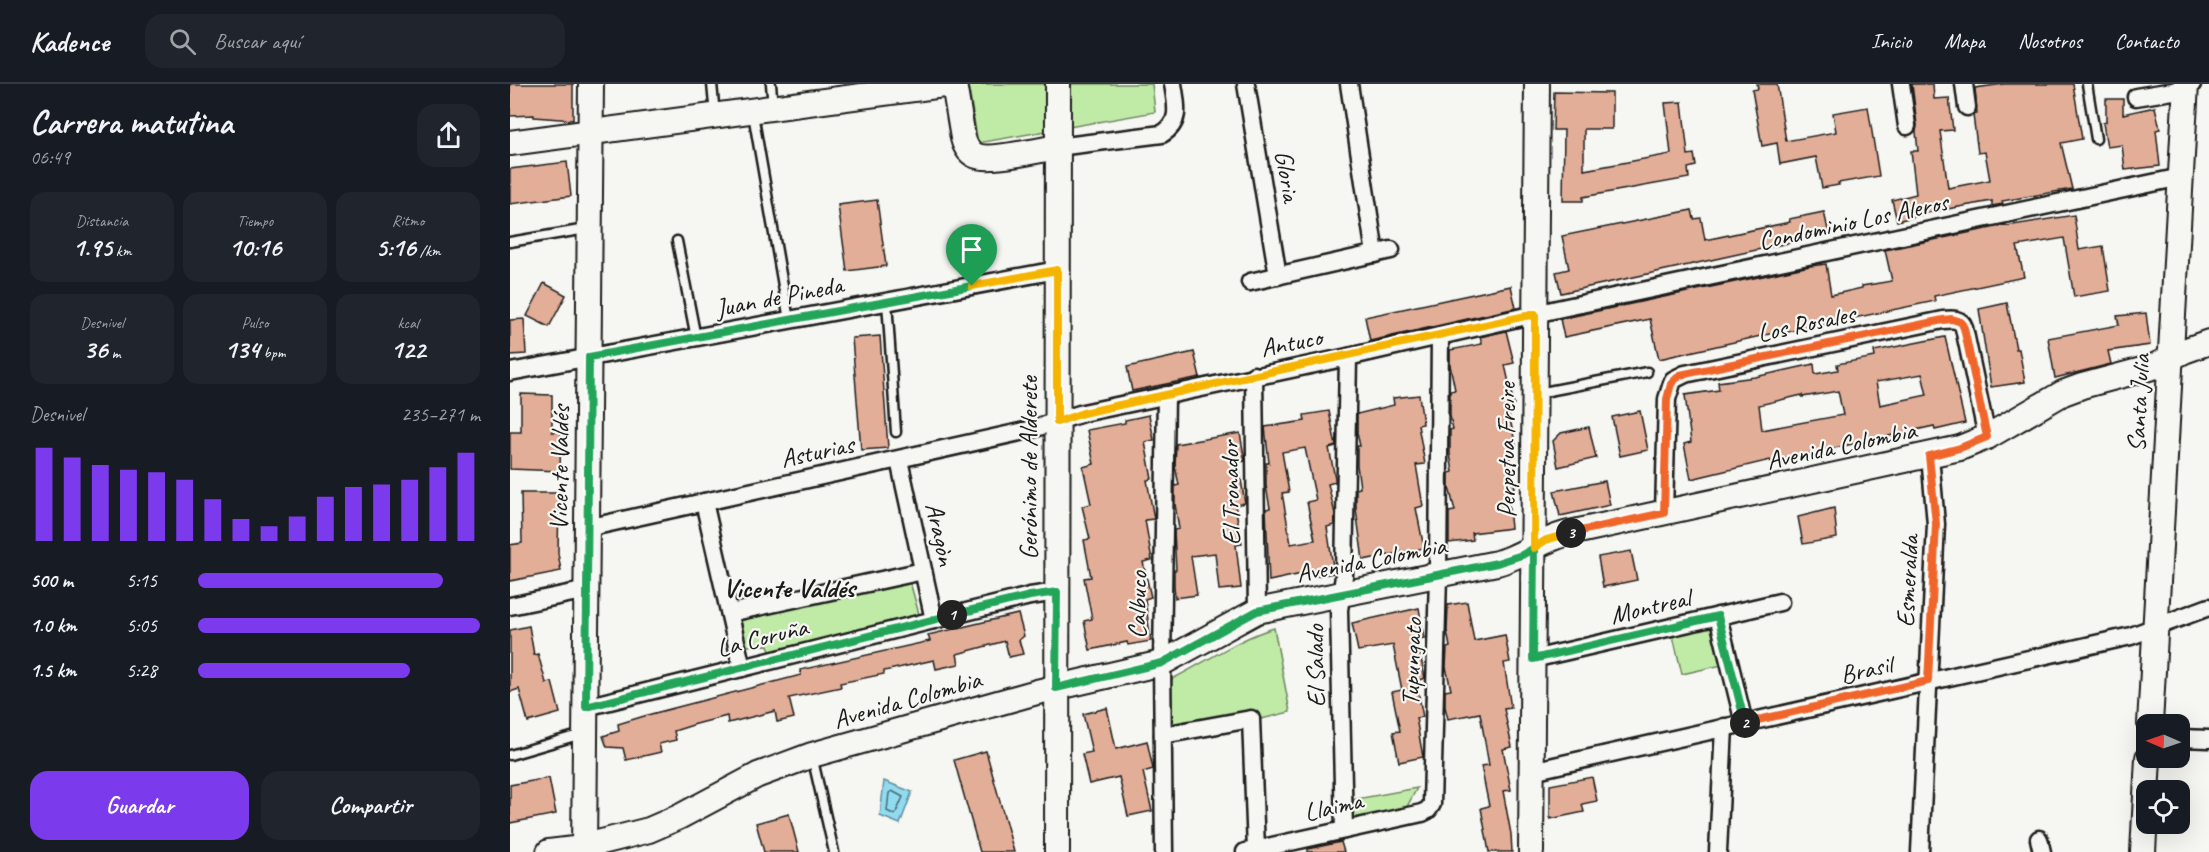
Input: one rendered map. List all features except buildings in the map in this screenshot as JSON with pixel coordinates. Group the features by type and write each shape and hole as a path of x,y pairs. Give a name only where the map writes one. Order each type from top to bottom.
{"street":[{"name":"Vicente Valdés","path":"584,849 591,84"},
{"path":"510,143 715,116 765,101 952,84 965,144 973,154 985,158 1162,134 1172,126 1176,119 1173,84"},
{"name":"Gerónimo de Alderete","path":"1057,852 1058,84"},
{"name":"Gloria","path":"1246,84 1278,276"},
{"path":"1250,282 1383,252 1349,84"},
{"name":"Perpetua Freire","path":"1531,852 1537,84"},
{"path":"1901,84 1907,126"},
{"path":"1964,84 1968,107"},
{"path":"2136,97 2173,91 2188,85"},
{"name":"Santa Julia","path":"2151,714 2169,360 2188,85"},
{"name":"Condominio Los Aleros","path":"1535,314 2181,177"},
{"name":"Juan de Pineda","path":"510,372 1057,270"},
{"name":"Antuco","path":"1057,422 1083,413 1254,375 1348,357 1535,314"},
{"name":"Los Rosales","path":"1664,513 1667,399 1671,384 1684,374 1943,320 1956,320 1961,322 1964,328 1987,437"},
{"name":"Tupungato","path":"1430,808 1433,789 1438,575 1440,336"},
{"name":"Avenida Colombia","path":"549,852 584,849 668,823 758,775 812,755 1056,688 1162,663 1257,611 1506,561 1546,540 1565,534 1960,448 1987,437 2063,393 2090,383 2153,368 2187,350 2209,342"},
{"name":"El Salado","path":"1344,830 1339,610 1344,576 1348,357"},
{"name":"El Tronador","path":"1254,375 1257,611"},
{"name":"Calbuco","path":"1164,852 1162,663 1166,395"},
{"name":"Asturias","path":"587,528 1057,422"},
{"name":"Esmeralda","path":"1920,852 1936,524 1929,456"},
{"name":"Aragòn","path":"899,459 934,620"},
{"path":"704,502 742,668"},
{"path":"730,613 923,571"},
{"path":"510,606 586,590"},
{"name":"La Coruña","path":"586,707 1030,596 1057,592"},
{"name":"Montreal","path":"1533,659 1779,602"},
{"name":"Brasil","path":"1532,771 2131,636 2209,607"},
{"path":"1718,616 1744,723"},
{"path":"1163,735 1251,719 1251,851"},
{"path":"1718,852 1724,727"},
{"path":"2190,738 2209,739"},
{"path":"2143,852 2147,768"},
{"name":"Llaima","path":"1251,851 1422,813 1430,808"}],"lane":[{"path":"712,84 715,116"},
{"path":"2087,84 2096,139"},
{"path":"765,101 789,320"},
{"path":"510,242 590,228"},
{"path":"677,241 696,338"},
{"path":"886,302 896,432"},
{"path":"1535,393 1647,372"},
{"path":"510,755 585,733"},
{"path":"812,755 834,852"}],"green space":[{"path":"968,84 1152,84 1155,112 978,143"},
{"path":"910,582 919,614 771,654 768,645 746,646 740,619"},
{"path":"1712,626 1722,665 1682,674 1673,636"},
{"path":"1274,628 1290,712 1257,720 1169,729 1168,681 1233,645"},
{"path":"1417,788 1404,812 1355,823 1351,800"}],"water":[{"path":"884,781 912,792 900,824 880,816"}],"district":[{"name":"Vicente Valdés","path":"789,588"}],"route":[{"path":"972,286 589,357 586,707 1030,596 1057,592 1056,688 1162,663 1257,611 1506,561 1534,548 1533,659 1718,616 1744,723 1928,681 1936,524 1929,456 1960,448 1987,437 1964,328 1958,320 1943,320 1680,375 1673,380 1667,399 1664,513 1565,534 1546,540 1534,548 1535,314 1348,357 1254,375 1083,413 1057,422 1057,270 972,286"}]}
